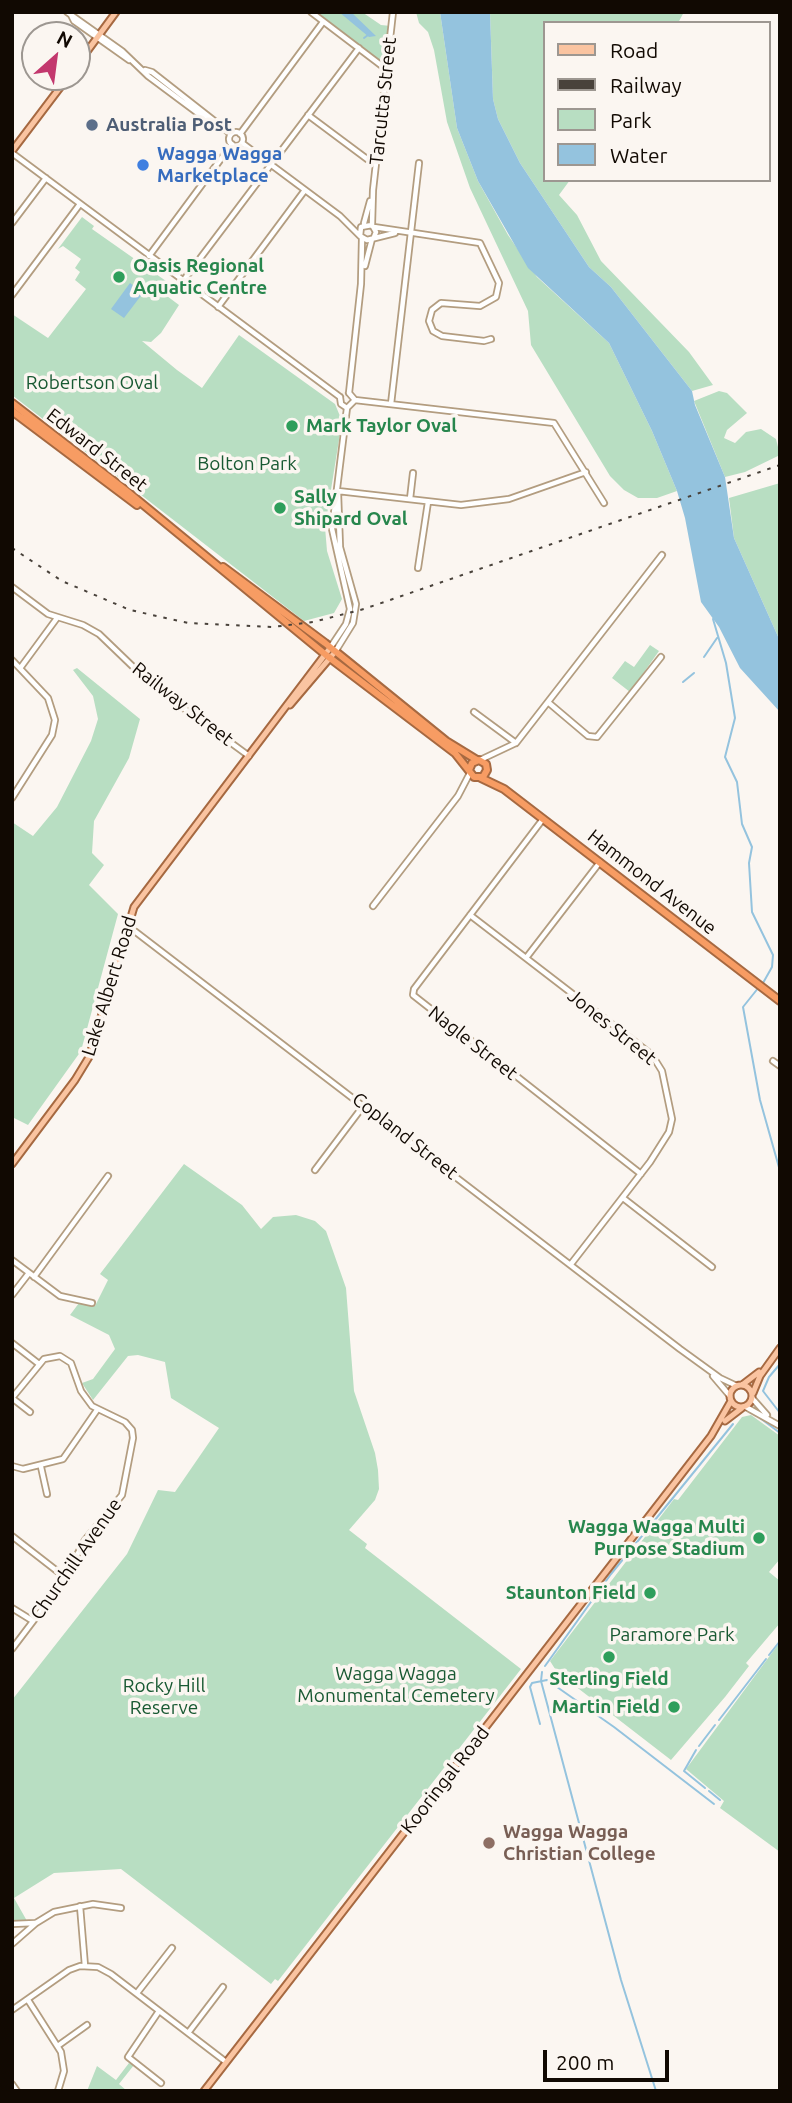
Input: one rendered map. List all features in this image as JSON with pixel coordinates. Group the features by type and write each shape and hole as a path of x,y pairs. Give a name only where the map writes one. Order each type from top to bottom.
{"highway":[{"name":"Edward Street","path":"12,403 178,536 331,653"},
{"name":"Edward Street","path":"12,411 162,522"},
{"path":"331,653 446,741 478,760 470,771 455,753 331,653"},
{"name":"Hammond Avenue","path":"478,760 504,789"},
{"path":"479,778 487,768"},
{"name":"Hammond Avenue","path":"470,771 504,789 544,818 780,1001"}],"main road":[{"path":"91,47 116,12"},
{"path":"12,152 58,91"},
{"name":"Lake Albert Road","path":"13,1162 75,1080 89,1057 127,926 143,895 331,653"},
{"path":"767,1365 739,1386 752,1396 767,1365 780,1348"},
{"name":"Kooringal Road","path":"711,1436 739,1386"},
{"name":"Kooringal Road","path":"204,2091 711,1436 727,1418 744,1407 752,1396"},
{"path":"731,1399 744,1407"}],"street":[{"path":"311,12 386,69"},
{"name":"Tarcutta Street","path":"373,238 373,190 393,12"},
{"path":"69,14 144,70 159,78 231,134 240,134"},
{"path":"324,22 240,134 242,143 340,216 361,237 373,238 402,233"},
{"path":"183,281 359,48"},
{"path":"308,115 367,159 376,161"},
{"path":"149,256 232,144 231,134"},
{"path":"232,144 242,143"},
{"path":"12,152 340,397 341,404 347,408"},
{"path":"391,404 419,163"},
{"path":"12,223 46,178"},
{"path":"218,307 306,190"},
{"name":"Tarcutta Street","path":"361,237 373,190"},
{"path":"12,295 80,204"},
{"path":"340,216 363,225 402,233 480,243 499,283 496,297 481,306 441,303 432,310 429,321 433,331 442,336 484,341 491,338"},
{"path":"361,237 361,284 349,393 355,400 550,422 560,429 604,503"},
{"path":"361,284 373,238"},
{"path":"340,397 349,393"},
{"path":"331,653 346,624 350,604 335,553 335,522 347,408 355,400"},
{"path":"338,491 461,505 504,500 586,472"},
{"path":"410,499 412,473"},
{"path":"418,568 428,502"},
{"path":"478,760 516,743 662,555"},
{"name":"Railway Street","path":"12,587 44,612 83,625 99,634 152,685 250,756"},
{"path":"21,667 57,618"},
{"path":"549,703 588,736 597,737 661,657"},
{"path":"12,660 48,698 55,720 52,735 12,798"},
{"path":"474,712 516,743"},
{"path":"487,768 497,753"},
{"path":"458,796 470,771"},
{"path":"373,906 458,796 479,778"},
{"name":"Nagle Street","path":"544,818 414,989 413,995 641,1174"},
{"path":"526,958 600,862"},
{"name":"Jones Street","path":"470,915 645,1049 660,1065 671,1125 663,1144 571,1264"},
{"name":"Copland Street","path":"127,926 140,933 680,1349 716,1378 731,1399"},
{"path":"773,1060 780,1066"},
{"path":"315,1170 364,1105"},
{"path":"12,1295 32,1275 108,1176"},
{"path":"623,1198 712,1267"},
{"path":"12,1260 62,1297 92,1303"},
{"path":"12,1343 39,1364 12,1398 30,1412"},
{"name":"Copland Street","path":"680,1349 720,1378 739,1386"},
{"name":"Churchill Avenue","path":"12,1649 66,1578 85,1540 116,1505 126,1483 132,1430 122,1420 97,1410 81,1391 74,1369 66,1359 54,1356 39,1364"},
{"path":"752,1396 772,1420"},
{"path":"744,1407 780,1426"},
{"path":"12,1466 23,1469 63,1459 97,1410"},
{"path":"41,1466 47,1494"},
{"path":"12,1536 66,1578"},
{"path":"12,1608 33,1622"},
{"path":"12,1944 36,1923 54,1912 80,1906 108,1904 121,1908"},
{"path":"80,1906 85,1966"},
{"path":"12,1924 36,1923"},
{"path":"137,1993 172,1948"},
{"path":"12,2010 69,1970 85,1966 105,1970 226,2062"},
{"path":"188,2033 223,1987"},
{"path":"28,2000 59,2045 64,2071 58,2091"},
{"path":"159,2011 128,2057 161,2083"},
{"path":"59,2045 87,2025"},
{"path":"12,2084 18,2091"}],"green space":[{"path":"311,12 362,12 381,25 391,26 386,69"},
{"path":"416,12 440,12 457,128 478,181 508,235 537,277 609,343 652,431 677,491 657,498 638,498 624,490 610,476 531,345 528,311 470,188 447,122 434,50 428,32 419,23"},
{"path":"490,12 684,12 679,21 544,21 544,182 569,182 559,195 577,215 601,261 689,352 713,385 692,391 611,287 589,267 520,163 498,119 493,99"},
{"name":"Bolton Park","path":"82,217 94,226 92,229 166,281 159,290 179,305 161,333 151,342 142,341 177,370 202,388 239,335 335,404 342,421 325,527 327,551 342,599 334,613 304,621 12,395 12,314 48,338 86,289 75,280 80,272 75,268 81,259 63,246 58,249"},
{"path":"719,391 727,393 747,413 727,430 724,438 735,443 746,432 761,429 776,439 780,455 745,472 725,477 694,401"},
{"path":"780,483 780,641 734,538 729,498"},
{"path":"650,645 659,651 630,692 612,678 625,661 634,667"},
{"path":"77,668 140,719 129,758 94,821 92,853 104,865 89,885 118,914 81,1051 28,1125 12,1117 12,822 33,836 57,807 91,741 98,719 93,696 73,670"},
{"name":"Rocky Hill Reserve","path":"184,1164 242,1205 261,1229 273,1217 296,1215 315,1221 326,1231 346,1288 354,1391 378,1470 379,1489 375,1500 349,1530 367,1544 365,1548 521,1669 278,1981 275,1979 271,1984 121,1869 54,1873 14,1898 27,1921 12,1922 12,1700 127,1554 158,1490 175,1492 219,1428 171,1398 165,1362 138,1355 128,1356 93,1400 82,1383 93,1379 115,1349 109,1335 70,1315 79,1303 95,1306 108,1280 100,1274"},
{"name":"Paramore Park","path":"751,1415 780,1436 780,1559 769,1572 780,1581 780,1623 746,1663 749,1666 725,1697 671,1760 557,1672 550,1661 674,1499 678,1500 742,1417"},
{"path":"780,1642 780,1852 720,1808 724,1801 686,1769"},
{"path":"129,2063 134,2065 119,2084 127,2091 87,2091 97,2066 116,2080"}],"water":[{"path":"339,12 351,12 376,36 369,37"},
{"path":"440,12 490,12 493,99 498,119 520,163 589,267 611,287 692,391 695,405 725,477 734,538 780,641 780,712 740,668 719,627 701,602 685,518 677,491 652,431 609,343 528,268 478,181 457,128"},
{"path":"130,283 143,293 124,318 111,309"}],"waterway":[{"path":"364,38 368,35"},
{"path":"713,619 726,663 735,718 725,757 737,782 742,824 752,847 749,863 752,912 773,955 772,967 763,983"},
{"path":"704,657 717,638"},
{"path":"683,682 694,673"},
{"path":"759,987 743,1007 760,1100 780,1171"},
{"path":"780,1364 769,1377 763,1391 780,1413"},
{"path":"760,1418 780,1433"},
{"path":"545,1666 611,1574 733,1424"},
{"path":"769,1655 780,1641"},
{"path":"719,1720 766,1659"},
{"path":"542,1672 541,1681 621,1980 656,2091"},
{"path":"540,1724 530,1687 532,1683 547,1680 614,1727 714,1804"},
{"path":"699,1746 715,1725"},
{"path":"696,1750 684,1771 705,1788"},
{"path":"709,1791 720,1800"}],"railway":[{"path":"12,548 62,581 130,610 188,623 273,627 313,622 364,609 780,465"}],"place":[{"name":"Australia Post","path":"92,125"},
{"name":"Wagga Wagga Marketplace","path":"143,165"},
{"name":"Oasis Regional Aquatic Centre","path":"119,277"},
{"name":"Mark Taylor Oval","path":"292,426"},
{"name":"Sally Shipard Oval","path":"280,508"},
{"name":"Wagga Wagga Multi Purpose Stadium","path":"759,1538"},
{"name":"Staunton Field","path":"650,1593"},
{"name":"Sterling Field","path":"609,1657"},
{"name":"Martin Field","path":"674,1707"},
{"name":"Wagga Wagga Christian College","path":"489,1843"}],"park label":[{"name":"Robertson Oval","path":"92,383"},
{"name":"Wagga Wagga Monumental Cemetery","path":"396,1685"}]}
